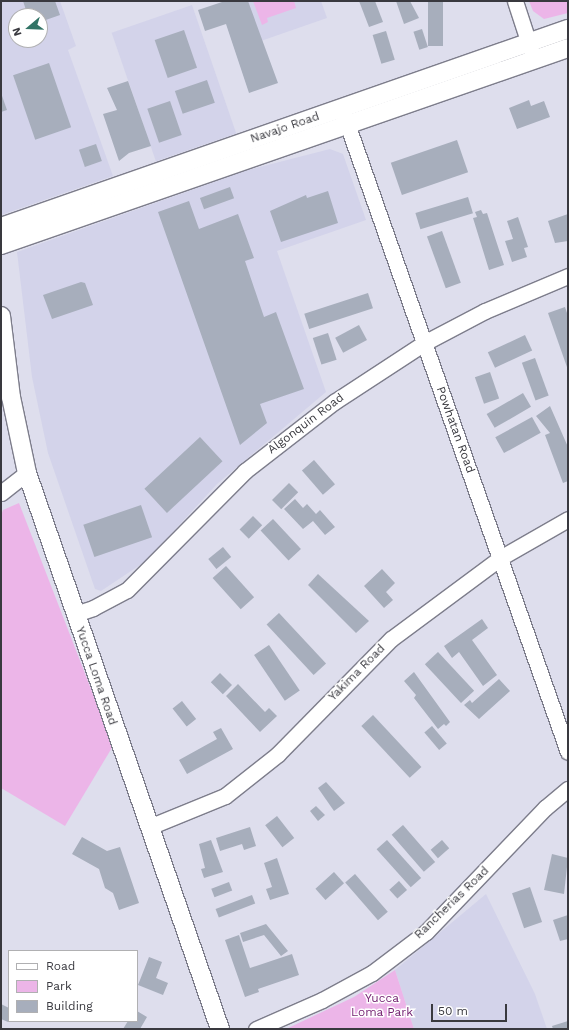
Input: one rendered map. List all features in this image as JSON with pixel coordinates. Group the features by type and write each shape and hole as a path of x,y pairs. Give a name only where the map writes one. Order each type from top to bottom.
{"main road":[{"name":"Navajo Road","path":"3,242 345,116 529,42 568,29"},
{"name":"Navajo Road","path":"345,116 568,48"},
{"name":"Yucca Loma Road","path":"1,316 11,397 27,473 74,614 220,1029"}],"street":[{"path":"515,1 535,59"},
{"name":"Powhatan Road","path":"345,116 568,752"},
{"name":"Algonquin Road","path":"74,614 93,608 127,590 245,471 334,402 424,343 485,311 568,276"},
{"path":"1,494 27,473"},
{"name":"Yakima Road","path":"149,827 225,796 278,754 391,639 500,558 568,519"},
{"name":"Rancherias Road","path":"256,1029 346,987 372,972 426,932 545,808 568,788"}],"shaded area":[{"path":"1,1 60,1 76,46 68,50 113,176 1,215"},
{"path":"244,1 321,1 327,18 258,42"},
{"path":"192,5 236,134 156,161 112,33"},
{"path":"330,149 343,154 366,220 277,251 326,392 217,484 146,561 101,591 95,589 48,453 32,377 17,252 248,170"},
{"path":"486,894 535,994 547,1029 414,1029 395,970"}],"green space":[{"path":"253,1 294,1 296,8 267,18 268,22 262,25"},
{"path":"529,1 568,1 568,13 544,19 533,11"},
{"path":"19,503 113,746 65,826 1,788 1,515 3,510"},
{"name":"Yucca Loma Park","path":"395,970 414,1029 286,1029 354,997"}],"building":[{"path":"23,1 55,1 60,15 48,19 48,8 25,8"},
{"path":"225,1 248,1 278,83 249,93 226,24 205,31 198,10"},
{"path":"359,1 375,1 383,22 369,27"},
{"path":"396,1 410,1 419,18 404,24"},
{"path":"428,1 443,1 443,46 428,46"},
{"path":"422,29 428,47 419,50 413,32"},
{"path":"184,30 197,68 168,78 155,40"},
{"path":"386,31 395,60 381,64 373,35"},
{"path":"49,63 71,127 35,140 13,75"},
{"path":"207,80 215,103 183,114 175,91"},
{"path":"128,81 151,146 129,153 119,161 103,114 117,110 107,88"},
{"path":"1,93 7,110 1,112"},
{"path":"529,100 531,106 544,101 550,117 517,129 509,108"},
{"path":"170,101 182,135 159,143 147,109"},
{"path":"457,140 468,172 402,195 391,163"},
{"path":"96,144 102,161 85,167 79,150"},
{"path":"230,187 234,198 204,209 200,198"},
{"path":"328,191 338,223 281,242 270,211 306,195 307,198"},
{"path":"468,197 473,213 420,229 415,213"},
{"path":"189,201 199,229 238,214 254,258 245,261 264,317 276,312 304,389 260,404 267,423 240,445 158,212"},
{"path":"481,210 483,214 487,213 504,265 489,270 473,218 477,217 475,212"},
{"path":"568,214 568,241 555,243 548,221"},
{"path":"518,217 528,247 524,248 527,257 512,262 505,241 513,239 507,221"},
{"path":"442,231 461,283 446,288 427,236"},
{"path":"81,282 85,283 93,305 52,319 43,295"},
{"path":"368,293 373,308 309,329 304,314"},
{"path":"565,307 568,316 568,370 548,313"},
{"path":"359,325 367,340 343,353 335,338"},
{"path":"328,333 337,360 321,365 313,338"},
{"path":"525,335 532,350 495,368 488,352"},
{"path":"535,358 549,396 536,400 522,363"},
{"path":"490,372 499,398 484,404 475,377"},
{"path":"523,393 531,407 495,428 487,414"},
{"path":"550,406 568,447 568,481 563,483 545,435 550,433 536,416"},
{"path":"532,417 541,433 504,453 495,437"},
{"path":"200,437 223,461 167,513 144,489"},
{"path":"314,460 335,484 323,495 302,470"},
{"path":"289,483 298,492 281,509 272,500"},
{"path":"295,499 303,508 307,504 316,514 320,510 335,527 325,535 313,521 303,529 284,509"},
{"path":"141,505 152,537 94,557 83,525"},
{"path":"253,516 262,525 249,539 240,529"},
{"path":"273,519 301,549 289,561 261,531"},
{"path":"223,547 231,557 216,569 208,559"},
{"path":"226,566 254,597 241,609 213,578"},
{"path":"382,569 395,583 386,592 393,600 384,608 364,586"},
{"path":"318,574 369,621 356,633 308,585"},
{"path":"279,613 326,663 314,675 267,625"},
{"path":"482,619 488,628 472,640 497,675 483,686 459,652 452,658 444,646"},
{"path":"269,645 300,691 285,701 254,655"},
{"path":"438,652 474,691 461,703 425,664"},
{"path":"414,672 450,722 446,726 444,724 438,729 414,698 416,695 404,681"},
{"path":"220,673 232,685 223,694 211,682"},
{"path":"499,679 510,691 479,719 464,705 470,700 472,703"},
{"path":"238,684 265,712 269,708 277,716 260,732 226,696"},
{"path":"182,701 196,719 187,727 173,708"},
{"path":"373,715 421,767 410,778 361,726"},
{"path":"432,726 447,744 439,750 424,732"},
{"path":"221,728 233,749 187,774 179,760 217,739 213,732"},
{"path":"326,782 345,803 334,811 318,788"},
{"path":"316,806 325,815 318,821 310,811"},
{"path":"277,816 294,838 282,847 265,825"},
{"path":"403,825 435,862 424,872 392,835"},
{"path":"250,827 256,846 244,850 242,844 220,851 216,838"},
{"path":"82,837 107,851 120,847 139,903 119,910 113,893 105,888 99,869 72,854"},
{"path":"211,840 223,872 204,878 201,869 205,868 199,844"},
{"path":"387,840 421,878 411,887 377,849"},
{"path":"442,840 449,848 438,858 431,850"},
{"path":"552,854 568,858 564,894 544,890"},
{"path":"277,858 289,894 270,900 266,889 272,887 264,863"},
{"path":"334,872 344,883 325,900 315,889"},
{"path":"355,874 388,912 378,920 345,883"},
{"path":"399,881 407,890 397,899 389,890"},
{"path":"229,882 232,890 214,897 211,889"},
{"path":"530,887 542,922 524,928 512,893"},
{"path":"252,895 255,903 219,917 216,909"},
{"path":"568,915 568,939 560,941 553,920"},
{"path":"266,924 288,951 281,956 264,935 243,942 240,933"},
{"path":"239,935 250,968 292,954 299,975 258,989 259,992 245,997 225,940"},
{"path":"149,957 162,962 156,978 168,983 163,995 138,985"},
{"path":"1,1004 8,1008 8,1022 1,1019"},
{"path":"138,1012 147,1017 140,1029 123,1029 127,1022 138,1022"},
{"path":"568,1021 568,1029 553,1029 552,1026"}]}
